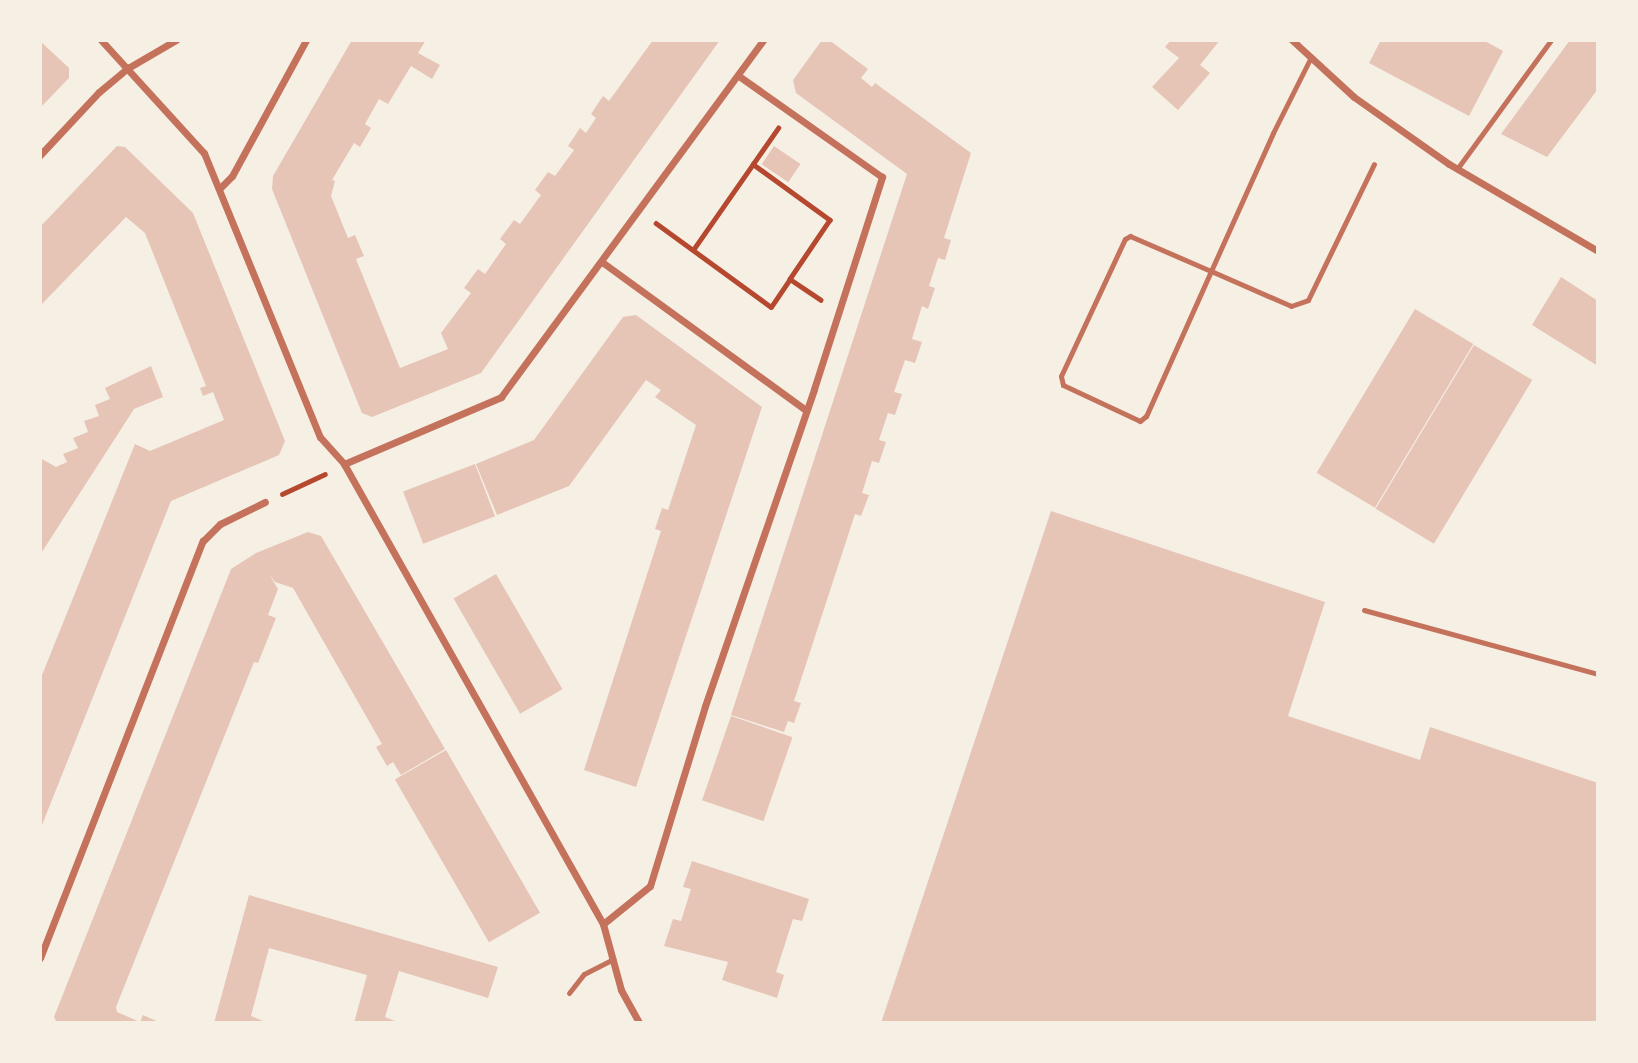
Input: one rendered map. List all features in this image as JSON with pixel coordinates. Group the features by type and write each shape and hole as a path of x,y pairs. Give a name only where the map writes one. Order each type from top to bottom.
{"street":[{"path":"101,40 204,153 320,437 344,464 603,924 621,990 639,1023"},
{"path":"40,155 99,92 128,68 176,40"},
{"path":"220,188 232,176 306,40"},
{"path":"344,464 501,397 764,40"},
{"path":"1292,40 1354,97 1457,169 1598,251"},
{"path":"603,924 650,886 705,706 883,177 739,76"},
{"path":"602,262 806,410"},
{"path":"40,958 203,541 220,524 265,502"}],"lane":[{"path":"1457,169 1551,40"},
{"path":"1311,57 1211,271 1146,415 1140,421 1063,384 1061,376 1125,239 1130,236 1211,271 1291,306 1308,300 1374,164"},
{"path":"1364,610 1598,674"},
{"path":"569,993 584,974 613,959"}],"path":[{"path":"693,250 789,111"},
{"path":"639,211 771,307 830,220 753,164"},
{"path":"790,279 839,313"},
{"path":"265,502 344,464"}],"building":[{"path":"352,40 426,40 418,53 440,65 432,79 411,66 388,104 379,99 365,124 371,128 360,147 354,143 332,180 335,181 331,196 348,238 355,235 364,256 356,259 400,368 448,349 441,333 471,293 464,288 478,269 485,274 506,244 500,239 514,220 520,224 541,195 535,190 548,172 555,176 574,150 568,146 580,128 586,133 596,118 591,114 603,96 609,101 653,40 720,40 481,373 372,417 362,413 272,189 273,176"},
{"path":"822,40 829,40 868,69 861,78 872,87 875,83 971,153 944,238 951,240 945,260 938,258 929,286 935,288 928,309 922,306 912,339 922,342 915,363 905,360 894,392 902,394 895,415 888,413 879,440 886,442 879,463 872,461 862,493 869,495 861,516 855,514 794,701 801,703 794,723 788,721 784,732 731,715 907,174 796,93 793,80"},
{"path":"1171,40 1220,40 1200,65 1210,73 1178,110 1152,87 1179,58 1165,47"},
{"path":"1381,40 1483,40 1503,51 1469,116 1369,63"},
{"path":"1570,40 1598,40 1598,89 1547,157 1501,134"},
{"path":"40,41 69,68 69,78 40,108"},
{"path":"117,146 125,147 193,213 285,441 279,455 171,501 40,830 40,680 135,444 150,451 224,420 213,392 203,396 200,388 206,386 145,233 126,217 40,306 40,227"},
{"path":"774,146 801,164 788,182 762,164"},
{"path":"1561,277 1598,301 1598,366 1532,325"},
{"path":"1415,309 1473,344 1375,508 1317,473"},
{"path":"636,315 762,407 636,787 584,770 661,531 655,529 662,508 668,510 696,425 655,397 661,390 646,380 569,486 497,515 476,464 534,440 623,317"},
{"path":"1474,345 1532,380 1434,544 1376,509"},
{"path":"151,366 163,397 134,409 40,555 40,458 56,467 67,462 63,454 78,448 73,438 88,432 84,421 99,416 95,405 110,399 105,388"},
{"path":"475,464 495,516 423,544 403,492"},
{"path":"1051,511 1325,602 1288,716 1420,760 1430,727 1598,783 1598,1023 881,1023"},
{"path":"308,532 321,536 445,749 401,775 393,762 387,766 376,747 382,744 293,588 275,582 269,574 278,589 268,615 276,618 258,663 254,662 116,1007 117,1012 140,1022 143,1015 161,1023 57,1023 54,1017 231,569 256,553"},
{"path":"496,574 562,689 520,714 454,598"},
{"path":"731,716 792,737 763,821 702,800"},
{"path":"446,750 540,913 489,942 395,780"},
{"path":"692,861 809,899 802,921 793,919 776,972 784,975 777,998 722,980 728,962 664,946 673,919 681,921 691,889 683,887"},
{"path":"249,895 498,967 488,998 399,971 385,1017 400,1023 354,1023 367,975 269,948 251,1016 268,1023 214,1023"}]}
